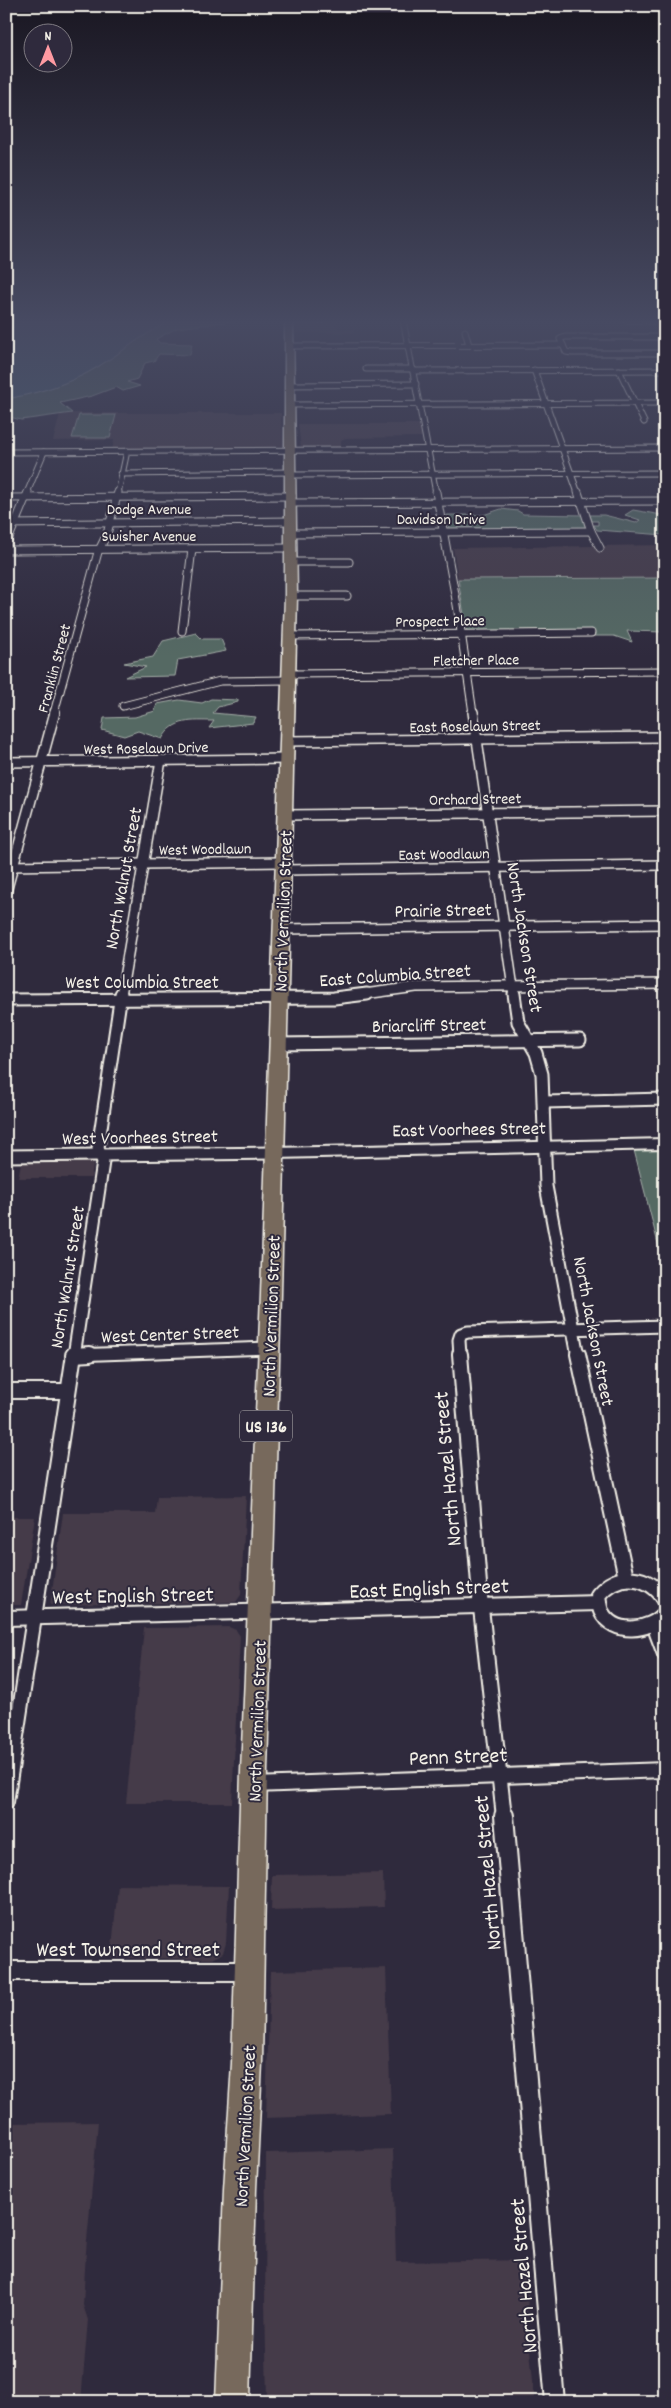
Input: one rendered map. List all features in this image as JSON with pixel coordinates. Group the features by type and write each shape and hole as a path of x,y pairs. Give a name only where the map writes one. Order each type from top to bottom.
{"main road":[{"name":"North Vermilion Street","path":"233,2402 240,2189 248,2063 254,1784 282,929 291,596 291,432"},
{"name":"East Voorhees Street","path":"275,1152 665,1144"}],"street":[{"name":"North Jackson Street","path":"426,432 461,632 489,813 518,1022 538,1057 545,1102 545,1183 626,1578"},
{"path":"557,432 573,474 591,531 600,548"},
{"path":"6,452 662,448 665,462"},
{"name":"Franklin Street","path":"6,892 10,866 42,762 127,451"},
{"path":"6,545 44,452"},
{"path":"291,515 433,474 665,473"},
{"path":"121,474 291,515 348,562"},
{"path":"6,498 115,498 291,515 438,502 665,501"},
{"name":"Dodge Avenue","path":"6,524 291,515"},
{"name":"Davidson Drive","path":"291,515 443,529 591,531"},
{"name":"Swisher Avenue","path":"6,550 192,549 291,515"},
{"path":"182,631 192,549"},
{"path":"291,596 347,596"},
{"name":"Prospect Place","path":"289,634 591,633"},
{"name":"Fletcher Place","path":"123,706 220,681 288,677 467,672 665,671"},
{"name":"East Roselawn Street","path":"286,750 477,739 664,738"},
{"name":"West Roselawn Drive","path":"6,762 161,760 286,750"},
{"name":"North Walnut Street","path":"6,1802 103,1162 98,1148 161,760"},
{"name":"Orchard Street","path":"285,815 665,811"},
{"name":"West Woodlawn","path":"10,866 144,864 283,866"},
{"name":"East Woodlawn","path":"283,866 495,867 665,864"},
{"name":"Prairie Street","path":"282,929 665,924"},
{"name":"East Columbia Street","path":"279,998 334,998 416,987 665,984"},
{"name":"West Columbia Street","path":"6,1000 279,998"},
{"name":"Briarcliff Street","path":"278,1044 580,1040"},
{"path":"545,1102 665,1099"},
{"name":"West Voorhees Street","path":"6,1156 275,1152"},
{"path":"574,1328 665,1326"},
{"name":"North Hazel Street","path":"555,2402 500,1776 481,1608 459,1340 461,1334 468,1332 574,1328"},
{"name":"West Center Street","path":"73,1355 268,1348"},
{"path":"6,1391 68,1391"},
{"path":"661,1618 639,1628 616,1624 601,1612 598,1595 604,1586 614,1580 626,1578 640,1579 651,1583 659,1590 665,1600"},
{"name":"East English Street","path":"260,1613 481,1608 599,1603"},
{"name":"West English Street","path":"6,1618 260,1613"},
{"path":"661,1618 657,1633 665,1654"},
{"name":"Penn Street","path":"254,1784 665,1770"},
{"name":"West Townsend Street","path":"6,1971 250,1971"}],"shaded area":[{"path":"55,432 282,432 283,446 112,450 114,440 53,441"},
{"path":"299,432 421,432 422,437 346,438 341,440 341,448 301,448"},
{"path":"665,545 665,578 458,579 453,548"},
{"path":"94,1162 91,1178 18,1178 21,1163"},
{"path":"246,1496 241,1595 236,1602 50,1605 63,1513 155,1513 157,1497"},
{"path":"6,1517 35,1517 21,1605 6,1605"},
{"path":"229,1627 236,1630 240,1636 232,1803 126,1803 144,1628"},
{"path":"383,1873 384,1907 271,1910 272,1875"},
{"path":"118,1885 229,1886 226,1943 223,1953 212,1959 111,1958"},
{"path":"386,1968 391,2114 266,2118 270,1971"},
{"path":"98,2122 86,2252 83,2305 88,2320 81,2402 6,2402 6,2123"},
{"path":"393,2149 396,2262 529,2260 527,2318 535,2402 267,2402 265,2303 266,2153"}],"green space":[{"path":"74,432 111,432 110,438 72,438"},
{"path":"665,502 665,535 597,530 594,525 598,525 598,521 592,521 590,515 604,515 636,523 640,520 625,515 633,510 662,515"},
{"path":"501,509 518,511 523,514 584,515 588,528 449,530 447,515 483,515"},
{"path":"665,578 665,632 627,631 632,642 614,636 593,636 592,631 467,632 458,579"},
{"path":"196,633 202,639 221,639 226,651 178,660 175,676 125,677 146,667 124,663 153,657 163,641"},
{"path":"211,699 238,700 238,702 218,707 213,713 256,717 253,723 209,728 214,721 184,722 172,727 162,739 138,731 124,736 102,730 104,718 135,717 155,711 157,704 179,700 202,703"},
{"path":"665,1149 665,1271 634,1150"}]}
